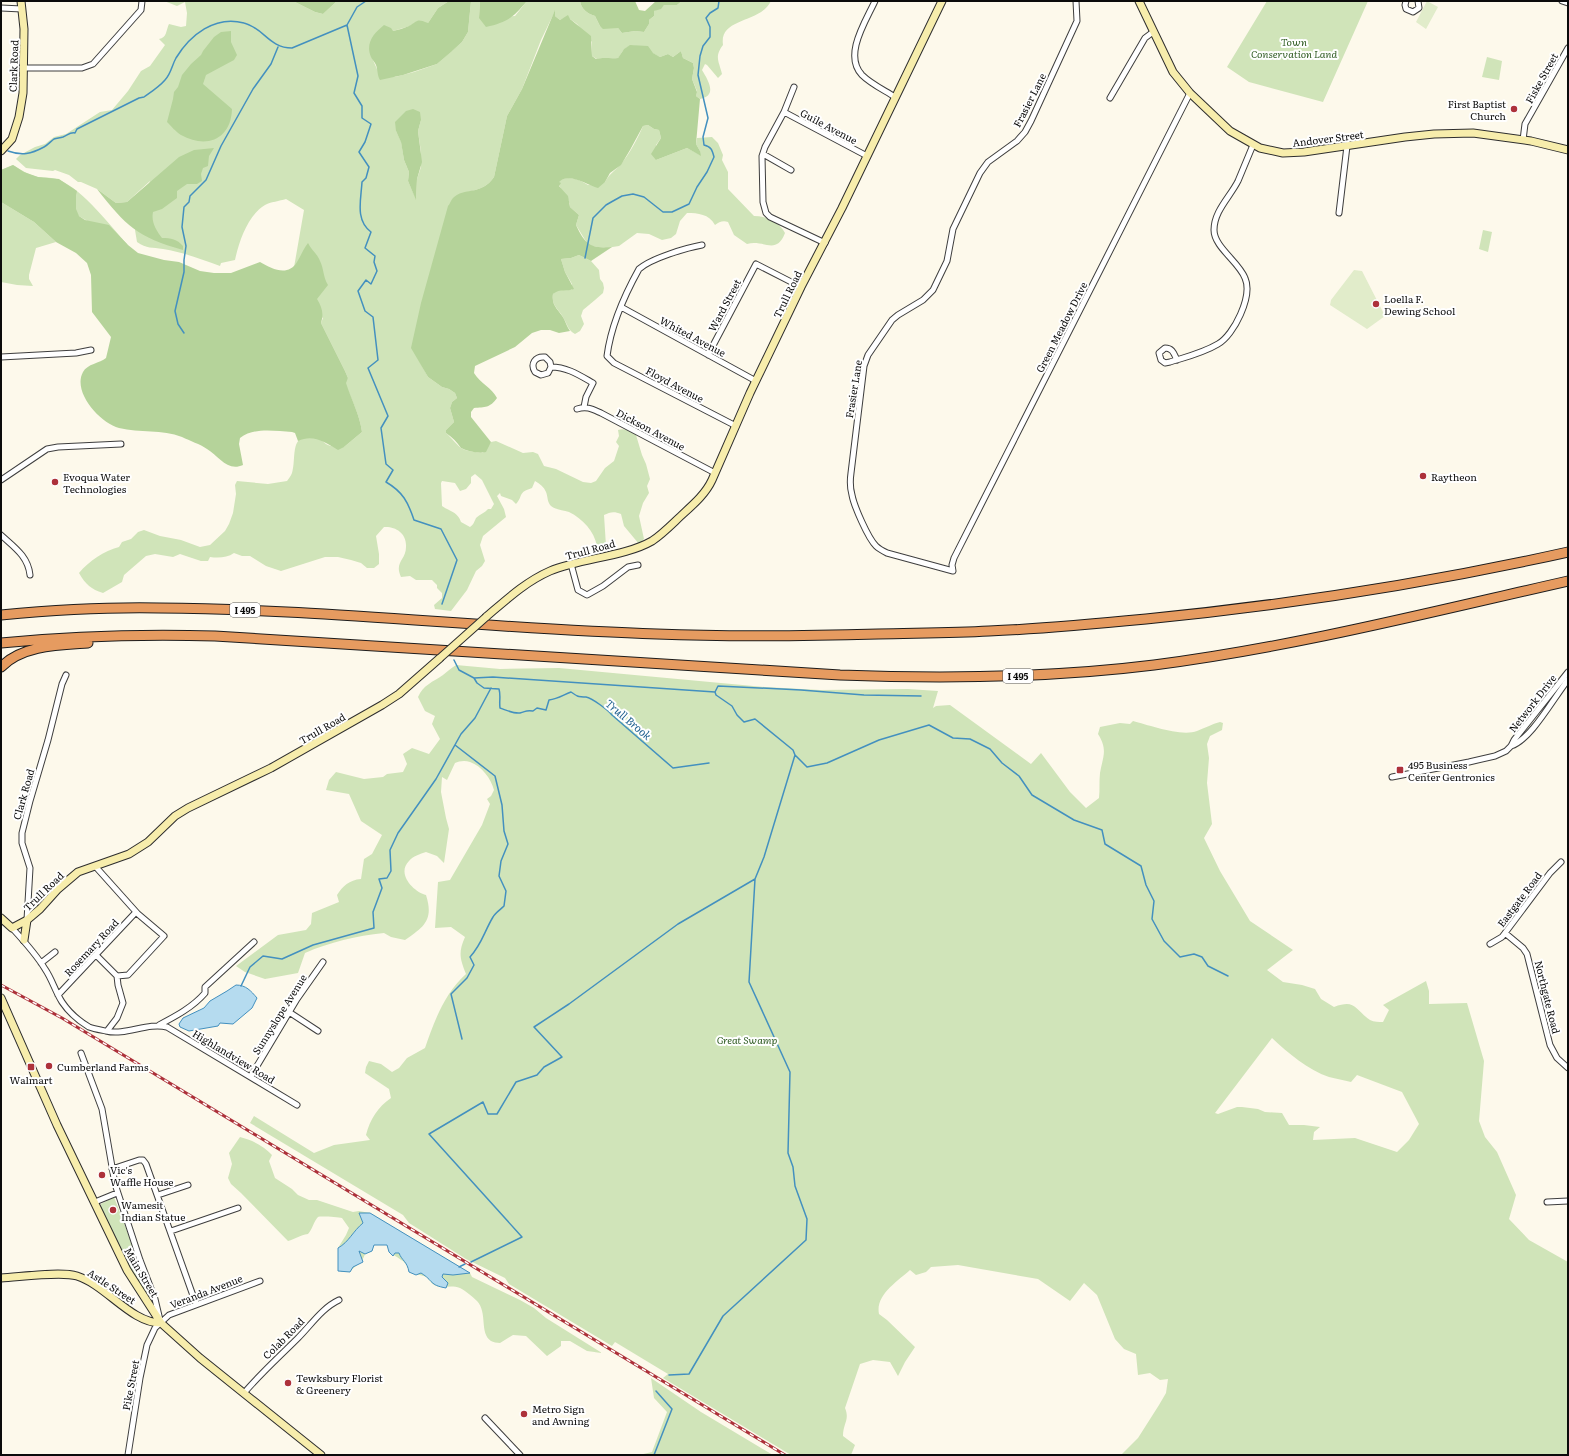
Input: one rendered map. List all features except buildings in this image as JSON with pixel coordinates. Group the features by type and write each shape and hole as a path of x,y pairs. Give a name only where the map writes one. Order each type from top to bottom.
{"highway":[{"name":"I 495","path":"1,614 121,608 212,608 553,629 712,636 773,637 991,631 1099,623 1287,602 1477,572 1568,552"},
{"name":"I 495","path":"1,643 91,637 188,636 272,639 840,675 933,678 1023,676 1132,668 1249,651 1360,628 1568,581"},
{"path":"1,668 16,656 35,650 82,643 188,636"}],"street":[{"name":"Clark Road","path":"1,151 12,139 19,117 23,93 24,29 21,1"},
{"path":"24,68 82,68 93,64 141,10 142,1"},
{"path":"875,1 855,47 855,64 864,76 895,97"},
{"name":"Trull Road","path":"12,928 27,920 40,909 58,889 78,872 129,854 148,842 174,816 271,768 386,702 406,688 523,586 549,572 571,564 636,547 656,538 703,494 710,485 756,381 801,288 825,243 942,1"},
{"name":"Frasier Lane","path":"953,571 887,553 882,550 870,537 853,501 850,486 851,473 864,366 868,355 892,320 929,295 933,290 947,261 953,230 980,173 988,162 1017,141 1031,121 1077,20 1076,1"},
{"name":"Andover Street","path":"1139,1 1173,72 1190,93 1230,131 1260,148 1283,153 1304,152 1434,134 1473,133 1523,140 1568,150"},
{"path":"1406,1 1404,5 1406,9 1413,12 1419,8 1418,1"},
{"path":"1562,1 1568,3"},
{"path":"1,8 22,9"},
{"path":"1110,98 1144,38 1153,32"},
{"name":"Fiske Street","path":"1523,140 1525,124 1568,48"},
{"path":"794,87 784,112 767,142 763,154 763,202 768,216 825,243"},
{"name":"Green Meadow Drive","path":"953,571 952,565 954,558 1190,93"},
{"name":"Guile Avenue","path":"784,112 867,156"},
{"path":"1177,360 1220,344 1233,328 1246,302 1247,289 1245,277 1218,241 1214,233 1214,228 1218,213 1237,182 1253,144"},
{"path":"1339,213 1347,146"},
{"path":"763,154 792,170"},
{"path":"621,307 636,274 645,264 702,245"},
{"name":"Ward Street","path":"708,355 756,264 801,288"},
{"name":"Whited Avenue","path":"621,307 756,381"},
{"name":"Floyd Avenue","path":"621,307 611,333 607,356 614,363 736,426"},
{"path":"1,357 76,354 91,350"},
{"path":"551,367 565,368 593,383 586,396 584,407 577,409"},
{"name":"Dickson Avenue","path":"584,407 601,413 715,473"},
{"path":"1,480 47,449 58,447 121,444"},
{"path":"1,535 26,560 29,566 30,575"},
{"path":"571,564 578,590 587,595 603,586 628,567 638,565"},
{"name":"Network Drive","path":"1392,777 1461,764 1495,756 1506,751 1568,672"},
{"name":"Clark Road","path":"27,920 30,868 22,843 22,833 62,684 66,675"},
{"name":"Network Drive","path":"1511,746 1518,744 1530,732 1568,680"},
{"name":"Eastgate Road","path":"1490,944 1500,939 1549,874 1562,862"},
{"path":"95,866 136,912 164,936 128,975 117,976"},
{"name":"Rosemary Road","path":"58,995 136,912"},
{"path":"1,918 24,940 41,963 54,984 58,995 70,1011 90,1027 117,1032 160,1025 183,1012 202,997 206,993 205,987 254,942"},
{"name":"Trull Road","path":"24,940 27,920"},
{"name":"Northgate Road","path":"1505,933 1526,952 1550,1045 1557,1058 1568,1068"},
{"path":"41,963 55,952"},
{"path":"96,955 117,976 123,1003 117,1018 107,1031"},
{"name":"Sunnyslope Avenue","path":"251,1076 289,1012 323,962"},
{"name":"Main Street","path":"1,998 57,1125 95,1202 126,1270 161,1323 200,1358 319,1455"},
{"path":"289,1012 318,1030"},
{"name":"Highlandview Road","path":"160,1025 173,1030 297,1104"},
{"path":"80,1053 102,1109 112,1169 118,1193 155,1299 161,1323"},
{"path":"112,1169 139,1160 143,1160 146,1164 196,1304"},
{"path":"158,1195 188,1185"},
{"path":"95,1202 118,1193"},
{"path":"1547,1202 1568,1201"},
{"path":"171,1232 238,1208"},
{"name":"Astle Street","path":"1,1278 63,1274 77,1276 97,1286 143,1320 161,1323"},
{"name":"Veranda Avenue","path":"161,1323 169,1315 260,1280"},
{"name":"Colab Road","path":"244,1393 263,1371 299,1337 331,1303 339,1300"},
{"name":"Pike Street","path":"128,1455 138,1386 146,1350 153,1330 161,1323"},
{"path":"485,1418 520,1455"}],"green space":[{"path":"164,1 293,1 315,12 323,14 337,1 449,1 438,8 428,23 393,31 372,58 377,69 395,77 437,64 462,42 468,32 471,1 480,1 479,18 515,16 527,1 580,1 585,11 595,16 600,26 606,28 618,28 622,33 635,31 644,32 649,24 649,20 654,16 654,11 664,5 677,5 682,1 771,1 766,8 758,14 734,25 727,30 723,36 723,45 718,56 722,74 718,78 705,64 702,70 709,83 710,91 709,95 700,99 696,96 697,91 692,79 694,68 693,63 683,58 681,51 673,57 668,54 660,57 639,46 630,46 623,51 618,58 597,59 592,56 592,42 577,24 570,19 564,18 560,20 555,16 555,11 541,40 522,89 507,116 494,177 483,187 468,192 415,353 428,377 442,387 455,393 457,398 452,402 450,408 454,422 446,430 446,433 465,450 483,453 491,442 496,441 523,453 533,452 538,454 544,466 556,469 583,482 591,483 596,481 605,468 614,461 619,446 616,442 619,436 618,430 628,430 636,435 650,479 647,486 649,493 643,503 639,516 644,539 639,544 624,526 621,514 612,512 604,515 606,546 604,550 597,546 591,530 579,518 569,512 551,506 544,489 535,481 532,488 522,493 516,504 512,500 501,496 500,493 497,496 504,509 506,517 483,536 480,545 485,561 476,571 467,590 451,611 435,609 434,605 442,598 442,593 432,580 416,580 410,576 401,577 399,568 406,547 405,538 400,531 388,527 384,527 376,536 379,564 374,568 367,568 361,563 338,557 325,557 281,571 266,566 250,556 242,556 234,553 228,556 216,558 210,557 208,561 201,561 180,554 173,557 155,554 146,556 124,575 122,582 103,593 95,590 84,581 79,573 87,564 102,554 119,547 122,542 131,539 138,532 144,530 200,547 210,545 225,531 229,524 233,513 236,494 235,485 237,481 268,484 287,481 292,473 296,446 298,441 302,438 318,438 330,446 344,447 362,432 357,413 345,383 348,378 321,323 323,318 289,296 304,210 286,199 270,203 259,209 245,229 235,260 221,263 220,266 177,252 147,247 137,242 135,230 150,181 127,202 116,203 97,189 78,182 69,175 55,170 26,168 16,159 20,155 35,147 45,144 54,137 66,134 100,112 112,110 128,91 141,71 150,66 165,45 159,39 164,37 169,24 181,27 186,26 187,13 185,2 177,6","holes":["421,120 418,131 421,152 421,167 417,179 416,199 408,181 409,172 404,160 401,141 396,131","475,474 482,480 494,504 491,509 488,509 479,515 470,527 461,522 456,514 442,506 441,483 442,481 455,483 460,491 466,489 471,483 471,477"]},
{"path":"293,1 337,1 323,14 315,12"},
{"path":"449,1 471,1 468,32 462,42 437,64 403,75 380,80 376,65 369,52 370,43 377,31 384,25 391,28 393,31 409,26 417,21 428,23 438,8"},
{"path":"480,1 527,1 518,12 505,21 486,27 479,18"},
{"path":"580,1 635,1 639,10 645,11 656,1 682,1 677,5 664,5 661,9 654,11 654,16 649,20 649,24 644,32 635,31 622,33 618,28 603,29 595,16 583,9"},
{"name":"Town Conservation Land","path":"1267,1 1368,1 1323,102 1249,82 1227,67"},
{"path":"1427,1 1438,7 1426,29 1416,22"},
{"path":"555,10 555,16 560,20 568,15 570,19 591,36 592,56 596,59 618,58 624,49 630,45 648,46 653,53 660,57 668,54 673,57 681,51 683,58 693,63 694,68 692,79 697,92 696,96 700,99 696,144 701,156 687,148 656,160 651,154 661,138 659,130 648,125 643,126 621,165 610,173 605,182 598,188 578,180 568,178 559,182 561,183 559,186 568,196 570,207 579,215 576,225 582,237 593,246 612,247 591,261 579,255 561,259 565,272 574,289 556,292 553,294 553,302 570,331 559,333 550,330 541,330 532,333 515,347 475,366 474,373 479,380 495,394 497,398 490,405 474,408 471,412 471,417 491,442 486,452 473,452 461,448 446,433 446,430 454,422 450,408 452,402 457,398 455,393 442,387 428,377 411,348 421,303 448,206 452,199 457,195 484,187 494,177 507,116 522,89"},
{"path":"231,31 231,42 237,55 234,60 206,75 203,84 232,109 231,120 222,135 216,139 199,141 190,139 179,134 167,122 174,92 178,87 182,75 201,55 214,37 221,32"},
{"path":"1487,57 1502,61 1499,80 1482,77"},
{"path":"413,109 420,112 421,120 418,131 422,162 417,179 416,200 408,181 409,172 404,160 401,142 396,131 395,122 406,111"},
{"path":"648,125 659,130 661,138 656,145 656,160 687,148 700,155 700,151 696,144 697,138 712,137 718,143 723,155 722,160 728,172 728,189 754,216 768,218 782,229 785,233 778,244 747,244 734,235 728,222 724,221 715,225 710,218 706,216 687,213 680,221 676,234 671,238 662,240 649,234 637,233 619,246 606,248 590,246 576,225 579,215 570,207 570,203 558,182 565,178 569,178 581,181 588,185 605,182 627,156 643,126"},
{"path":"214,148 209,156 208,166 203,168 201,174 202,181 197,184 187,184 177,191 177,198 162,209 153,212 154,226 162,238 176,240 183,246 183,250 143,235 116,212 97,189 116,203 127,202 179,157 194,150"},
{"path":"13,165 31,175 57,179 68,185 87,200 128,245 1,170"},
{"path":"13,165 24,172 38,177 59,179 77,191 76,209 79,216 85,220 109,225 138,253 164,260 179,262 200,271 231,273 260,262 275,269 289,269 297,262 308,243 319,258 328,285 317,299 322,311 321,323 348,378 346,383 362,432 338,450 319,440 309,438 298,441 295,433 292,432 265,430 252,432 240,438 239,444 243,465 237,467 228,465 204,447 182,437 167,433 119,428 104,420 90,406 81,388 83,372 90,365 106,358 111,337 92,312 91,275 87,263 76,253 56,242 34,222 1,202 1,170"},
{"path":"1,202 34,222 56,242 36,248 29,275 29,279 33,286 1,282"},
{"path":"1483,230 1492,232 1488,252 1479,249"},
{"path":"579,255 591,261 599,270 600,279 604,288 603,293 583,310 581,316 584,324 580,331 575,334 568,328 554,305 553,294 557,290 572,290 572,284 565,272 561,259"},
{"path":"1354,270 1362,271 1385,316 1367,329 1330,305 1331,300"},
{"name":"Great Swamp","path":"456,665 500,669 559,668 765,687 820,690 908,689 938,691 933,708 936,706 950,705 1031,764 1041,753 1070,792 1086,808 1099,798 1100,773 1104,753 1103,744 1098,734 1100,727 1120,723 1130,724 1133,721 1182,733 1197,731 1220,722 1223,723 1222,730 1210,736 1207,744 1209,758 1207,783 1212,824 1204,838 1220,871 1250,921 1293,950 1267,970 1283,982 1315,989 1321,999 1334,1007 1347,1004 1354,1006 1370,1020 1375,1022 1383,1022 1389,1010 1383,1005 1426,981 1429,991 1429,1004 1467,1003 1484,1061 1479,1121 1485,1137 1497,1152 1516,1195 1509,1219 1529,1240 1568,1262 1568,1455 1121,1455 1138,1438 1159,1405 1166,1393 1168,1379 1160,1380 1150,1373 1138,1375 1136,1354 1124,1349 1115,1339 1097,1295 1084,1283 1070,1301 1038,1279 958,1265 931,1267 926,1272 916,1275 910,1270 888,1289 880,1301 879,1314 915,1347 898,1376 890,1362 873,1360 860,1364 845,1408 847,1419 843,1436 855,1445 851,1455 791,1455 663,1378 668,1374 615,1342 612,1346 509,1284 505,1278 466,1259 409,1223 403,1215 250,1123 254,1116 314,1153 334,1145 370,1140 366,1135 372,1119 378,1109 391,1098 389,1089 365,1073 369,1061 381,1064 392,1072 399,1068 407,1058 425,1048 436,1018 446,999 458,982 466,974 461,956 461,947 465,937 451,927 435,928 438,882 450,880 482,825 490,804 487,799 491,796 494,790 488,777 482,770 468,761 460,761 455,763 447,780 442,777 441,792 449,829 444,863 437,856 426,852 412,858 404,871 408,882 416,890 426,895 429,911 426,922 422,927 405,940 391,937 384,933 353,938 305,953 298,973 265,979 245,972 236,966 278,935 306,930 311,924 312,913 339,902 337,895 344,886 350,882 361,879 364,859 372,854 382,835 361,821 349,794 326,790 329,780 336,772 364,779 383,777 387,774 403,772 407,764 403,754 412,748 429,754 440,739 432,724 435,716 425,711 418,697 425,687","holes":["1272,1038 1306,1066 1321,1074 1351,1082 1357,1075 1402,1092 1419,1124 1409,1140 1397,1152 1355,1138 1313,1140 1314,1132 1320,1127 1289,1125 1282,1113 1265,1112 1258,1109 1242,1107 1237,1107 1218,1114 1215,1113"]},
{"path":"240,1137 258,1144 272,1155 269,1161 275,1178 292,1189 298,1195 309,1200 317,1200 353,1212 359,1211 370,1213 470,1273 472,1277 534,1308 546,1318 602,1353 587,1351 570,1341 561,1341 561,1346 547,1356 526,1336 513,1335 500,1343 491,1341 485,1333 482,1311 475,1299 460,1288 439,1287 431,1282 427,1277 409,1272 408,1267 389,1250 387,1245 374,1245 372,1251 365,1254 361,1262 350,1272 341,1272 338,1248 349,1228 342,1218 318,1217 308,1234 288,1241 231,1184 228,1178 232,1164 229,1153"},
{"path":"114,1197 153,1298 151,1299 131,1269 101,1208 101,1204"},
{"path":"651,1378 701,1412 773,1455 639,1455 652,1452 667,1412 654,1398"}],"water":[{"path":"236,985 245,987 257,998 252,1008 233,1024 220,1023 218,1026 189,1031 180,1027 179,1024 183,1018 204,1008 210,1001"},
{"path":"359,1213 370,1213 470,1273 453,1275 443,1274 442,1277 448,1283 446,1288 441,1287 434,1284 421,1273 416,1275 409,1272 399,1253 395,1253 393,1256 389,1252 387,1245 374,1245 372,1251 365,1254 359,1251 363,1262 353,1267 350,1272 338,1271 338,1248 345,1243 363,1223"}],"waterway":[{"name":"Trull Brook","path":"366,1 357,7 347,25 358,76 354,93 362,106 362,118 371,124 365,142 359,152 369,167 366,178 362,182 360,209 363,222 371,232 365,248 375,256 374,262 377,271 371,284 366,280 358,291 365,311 373,317 378,360 368,368 388,416 381,428 386,464 393,470 386,482 397,490 404,498 414,520 441,529 457,560 442,604"},
{"path":"585,258 593,218 606,205 622,196 633,194 644,197 663,212 672,212 689,204 697,187 707,172 714,157 711,149 704,145 703,137 708,118 698,75 700,56 703,46 710,37 710,27 706,18 710,13 718,8 719,1"},
{"path":"8,151 22,154 35,151 54,139 63,137 70,133 75,133 77,129 139,98 144,97 163,83 167,78 176,58 188,42 204,29 213,24 233,21 244,23 257,29 278,45 292,48 347,25"},
{"path":"184,333 178,324 175,311 184,272 186,246 182,227 184,207 189,202 190,196 206,180 221,146 253,89 271,64 278,47"},
{"name":"Trull Brook","path":"454,660 459,670 474,678 477,683 484,688 499,689 500,708 518,713 533,711 537,708 546,710 549,700 571,692 578,696 589,698 600,704 673,768 709,763"},
{"path":"474,678 493,677 715,692 716,695 732,706 737,715 744,722 755,719 793,750 795,755 807,767 827,763 879,740 929,725 953,738 970,739 990,749 1002,763 1019,776 1032,795 1074,820 1102,830 1105,844 1141,866 1146,885 1154,901 1152,919 1164,941 1180,957 1194,954 1202,957 1208,966 1228,976"},
{"path":"715,692 718,686 864,695 921,696"},
{"path":"241,986 250,967 263,956 282,959 313,945 374,928 373,912 382,888 379,879 387,878 391,871 390,850 398,833 436,779 461,734 475,718 491,688"},
{"path":"455,745 495,776 502,805 504,831 508,844 501,861 499,876 506,891 504,906 496,913 480,943 470,957 474,965 467,978 451,994 462,1039"},
{"path":"669,1375 689,1374 723,1316 806,1240 807,1219 795,1186 793,1167 788,1153 790,1072 749,982 755,879 764,857 795,755"},
{"path":"471,1262 522,1237 429,1134 483,1102 488,1114 497,1114 516,1082 537,1075 544,1067 562,1057 534,1027 569,1004 678,924 755,879"},
{"path":"459,1267 465,1264"},
{"path":"654,1455 672,1409 656,1391"}],"railway":[{"path":"1,985 62,1018 785,1455"}],"place":[{"name":"First Baptist Church","path":"1514,109"},
{"name":"Loella F. Dewing School","path":"1376,304"},
{"name":"Raytheon","path":"1423,476"},
{"name":"Evoqua Water Technologies","path":"55,482"},
{"name":"495 Business Center Gentronics","path":"1400,770"},
{"name":"Cumberland Farms","path":"49,1066"},
{"name":"Walmart","path":"31,1067"},
{"name":"Vic's Waffle House","path":"102,1175"},
{"name":"Wamesit Indian Statue","path":"113,1210"},
{"name":"Tewksbury Florist & Greenery","path":"288,1383"},
{"name":"Metro Sign and Awning","path":"524,1414"}]}
